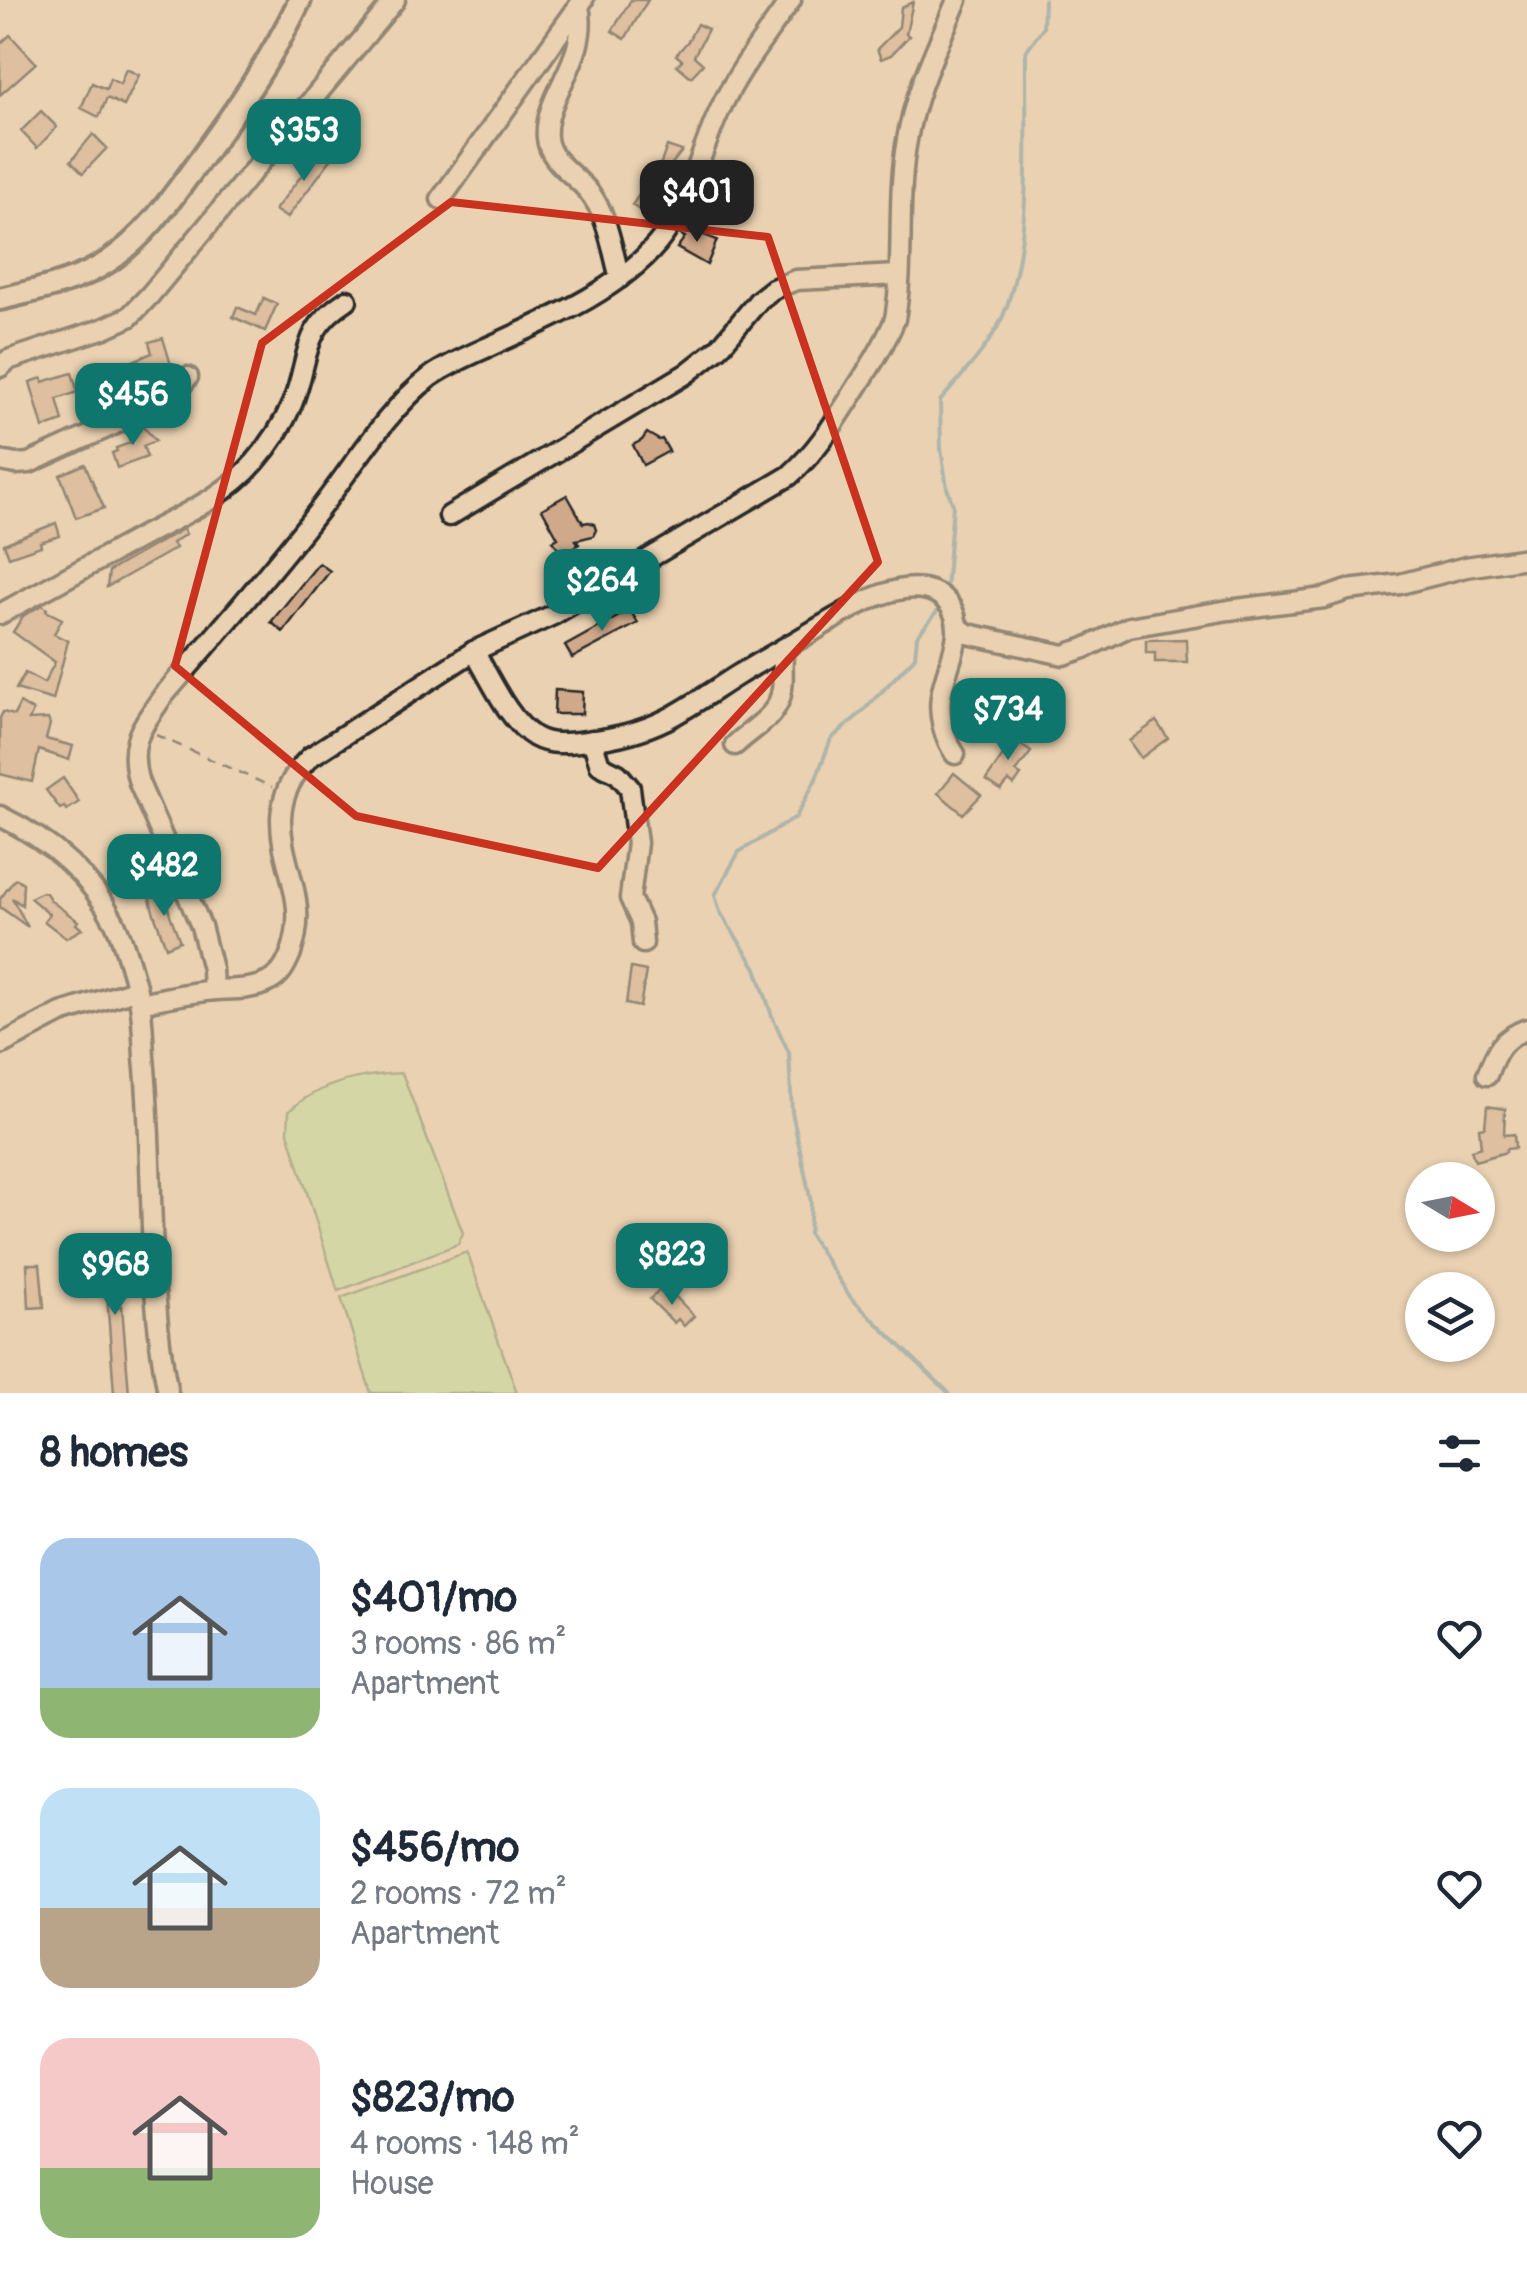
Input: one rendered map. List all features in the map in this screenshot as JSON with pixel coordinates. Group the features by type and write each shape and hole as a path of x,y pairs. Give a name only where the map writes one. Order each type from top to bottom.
{"main road":[{"path":"0,299 86,274 138,237 160,215 226,124 300,0"}],"street":[{"path":"0,367 8,360 102,330 129,317 395,0"},
{"path":"213,990 201,926 134,765 135,742 141,728 406,398 432,376 592,295 632,270 665,233 719,111 750,57 791,0"},
{"path":"0,1045 61,1013 138,996 241,989 277,976 286,966 296,932 298,902 281,818 291,780 310,757 474,651 553,615 798,469 822,440 887,339 895,319 906,142 926,70 957,0"},
{"path":"581,3 580,39 548,122 547,142 564,168 600,207 620,278"},
{"path":"441,198 581,3"},
{"path":"449,516 686,374 718,348 773,288 796,280 899,275"},
{"path":"0,614 222,494 279,431 293,403 316,326 347,300"},
{"path":"0,461 28,463 51,454 164,402 188,378"},
{"path":"958,627 968,634 1064,655 1129,626 1324,598 1348,590 1400,584 1466,567 1527,558"},
{"path":"474,651 508,708 523,728 536,737 550,742 623,736 662,721 844,613 896,590 920,588 950,604 958,627 940,696 947,740 954,754"},
{"path":"735,745 776,709 782,689 784,648"},
{"path":"592,740 600,765 618,774 630,788 638,842 630,892 643,943"},
{"path":"0,816 38,836 84,875 117,926 138,996 148,1097 153,1274 168,1393"},
{"path":"1488,1074 1502,1045 1510,1036 1527,1029"}],"path":[{"path":"141,728 286,794"}],"highlighted area":[{"path":"451,202 768,237 878,562 598,868 356,816 175,666 262,343"}],"green space":[{"path":"402,1073 463,1233 458,1244 338,1291 288,1132 289,1111 314,1093 342,1082"},
{"path":"467,1252 517,1393 371,1393 341,1298"}],"building":[{"path":"631,0 648,0 625,39 612,31"},
{"path":"913,2 906,34 909,36 891,55 881,59 877,49 899,27 901,7"},
{"path":"697,24 708,29 694,56 703,64 691,77 677,65 682,60 676,55"},
{"path":"10,35 36,63 0,95 0,44"},
{"path":"126,69 139,75 124,106 107,98 99,117 81,108 92,83 106,89 110,79 120,84"},
{"path":"41,111 57,127 37,148 21,131"},
{"path":"93,134 107,148 83,173 71,161"},
{"path":"667,146 682,151 663,175 663,185 655,195 658,198 646,215 632,205 644,188 646,176 661,163"},
{"path":"321,150 332,158 287,218 275,210"},
{"path":"684,227 717,240 707,265 677,248 685,237 679,234"},
{"path":"264,298 277,304 265,331 233,317 237,307 256,315"},
{"path":"163,338 171,365 143,373 145,378 114,393 108,392 102,374 152,353 149,342"},
{"path":"72,373 78,392 57,399 63,421 43,428 30,382"},
{"path":"142,425 156,441 143,446 147,457 117,468 112,453 130,443 129,439 136,436 135,429"},
{"path":"647,433 662,439 669,451 643,465 633,445"},
{"path":"85,464 104,508 76,518 60,475"},
{"path":"567,495 583,523 594,524 596,530 593,536 576,540 579,544 563,555 553,541 558,538 542,509"},
{"path":"56,523 60,536 9,557 4,544"},
{"path":"183,529 186,534 172,543 176,548 107,587 109,571"},
{"path":"319,563 330,571 283,632 271,622"},
{"path":"42,605 62,619 54,634 68,641 53,700 16,689 25,673 44,683 55,662 13,632 23,616"},
{"path":"630,610 638,623 572,658 565,646"},
{"path":"1186,639 1187,662 1155,662 1155,653 1146,653 1146,640"},
{"path":"555,690 583,692 582,714 554,714"},
{"path":"20,703 33,711 29,720 48,719 46,739 73,746 69,760 39,750 32,782 0,774 0,718 3,712 14,715"},
{"path":"1156,721 1168,738 1141,758 1129,741"},
{"path":"1006,734 1031,752 1016,772 1021,775 1014,785 1009,781 1001,790 986,780 1004,754 999,742"},
{"path":"954,773 981,795 963,814 938,793"},
{"path":"63,778 79,802 67,810 60,809 46,790"},
{"path":"17,879 23,883 22,905 12,898 28,927 0,907 0,899"},
{"path":"42,892 78,921 76,924 82,929 66,938 44,921 49,914 30,898"},
{"path":"165,892 180,941 166,947 149,895"},
{"path":"631,968 646,971 640,1007 626,1004"},
{"path":"1487,1106 1505,1109 1504,1135 1514,1134 1515,1148 1475,1161 1471,1150 1481,1147 1479,1128 1485,1127"},
{"path":"102,1242 116,1242 118,1306 122,1306 129,1393 114,1393 107,1296 102,1296"},
{"path":"27,1264 40,1264 44,1307 29,1308"},
{"path":"659,1290 669,1300 674,1295 694,1316 684,1326 678,1319 674,1323 650,1299"}],"waterway":[{"path":"946,590 953,505 941,449 940,401 995,332 1015,277 1026,180 1026,51 1043,28 1044,0"},
{"path":"941,607 917,636 915,657 831,739 796,817 739,852 715,895 720,912 756,968 789,1053 792,1112 811,1202 809,1234 851,1298 949,1393"}]}
